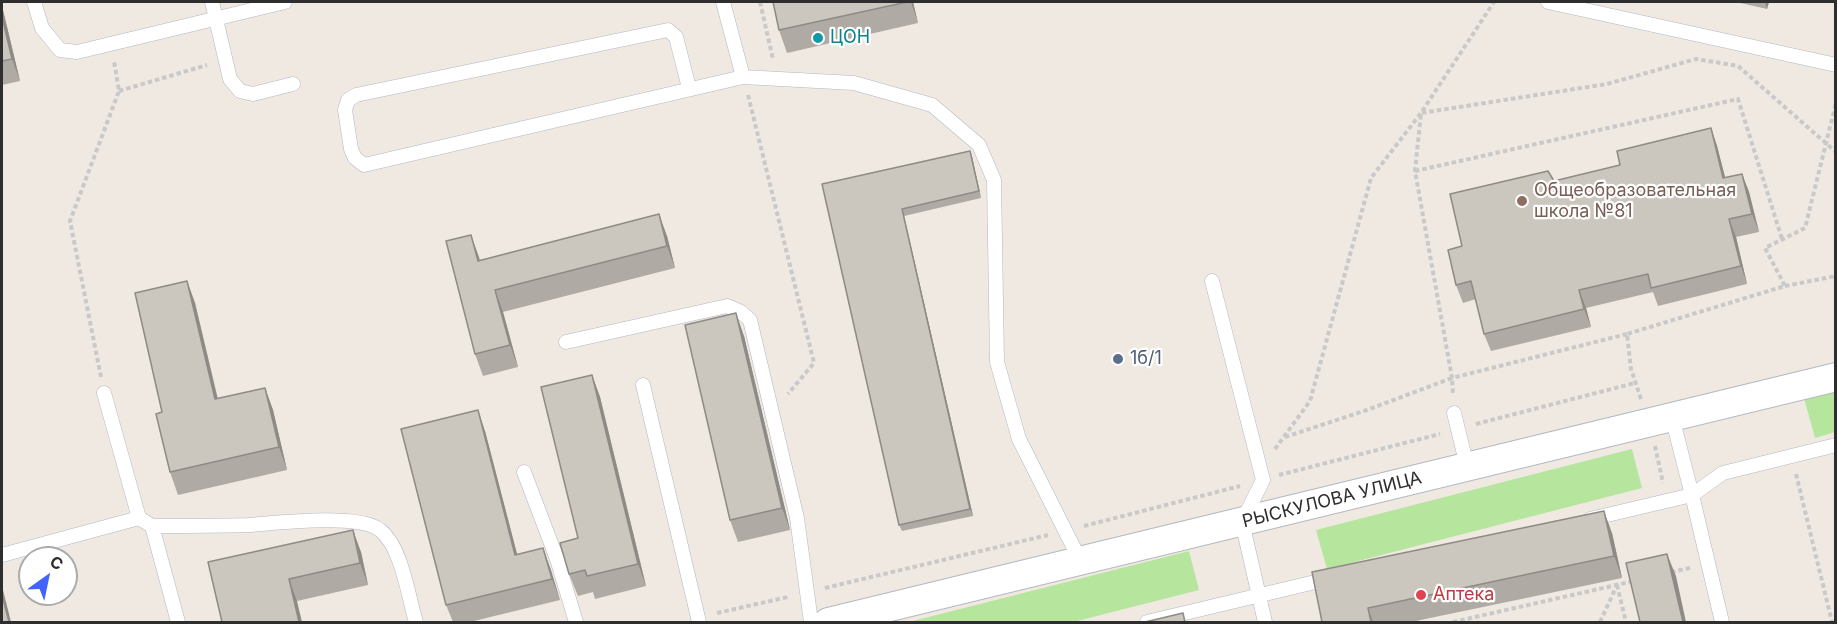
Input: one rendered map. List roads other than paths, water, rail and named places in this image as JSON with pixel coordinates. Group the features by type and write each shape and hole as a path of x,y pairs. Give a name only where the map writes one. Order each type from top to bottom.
{"street":[{"name":"РЫСКУЛОВА УЛИЦА","path":"828,622 1836,377"}],"lane":[{"path":"34,2 42,28 60,50 76,52 285,2"},
{"path":"212,2 230,79 240,91 253,94 293,84"},
{"path":"723,2 743,77"},
{"path":"1548,2 1836,65"},
{"path":"689,88 676,37 668,30 356,94 348,100 345,110 351,149 355,158 364,165 743,77 854,82 932,105 979,145 994,180 997,362 1019,439 1081,562"},
{"path":"1212,281 1263,480 1242,522 1264,622"},
{"path":"566,342 727,306 741,312 750,320 797,518 811,622"},
{"path":"642,385 705,619"},
{"path":"104,393 140,518 152,526 247,525 316,520 359,523 379,528 394,545 416,622"},
{"path":"1454,413 1467,466"},
{"path":"1661,420 1692,495 1722,622"},
{"path":"1576,522 1692,495 1723,473 1836,445"},
{"path":"524,472 557,559 576,622"},
{"path":"2,555 140,518"},
{"path":"152,526 178,622"},
{"path":"1147,622 1348,574"}],"place":[{"name":"ЦОН","path":"818,38"},
{"name":"Общеобразовательная школа №81","path":"1522,201"},
{"name":"1б/1","path":"1118,359"},
{"name":"Аптека","path":"1421,595"}]}
